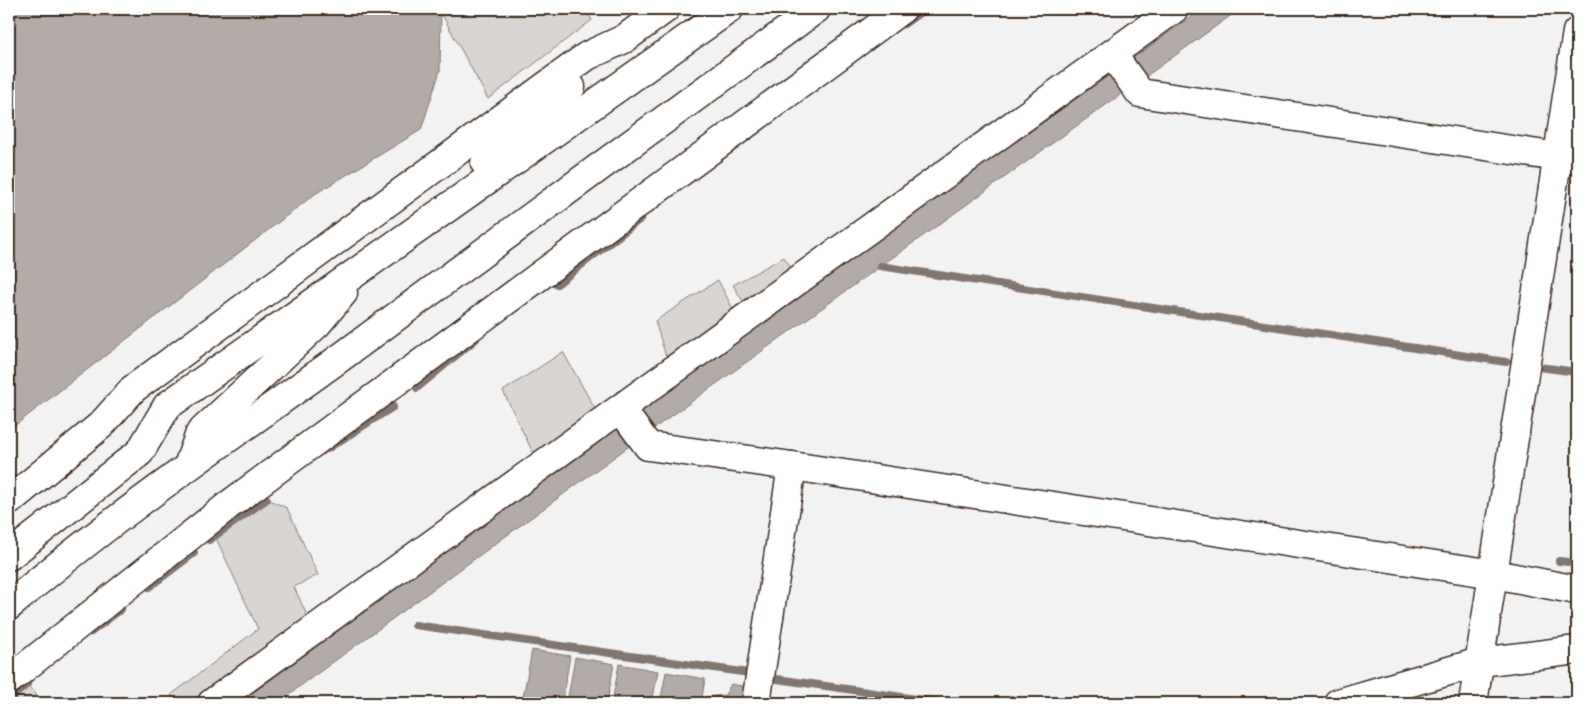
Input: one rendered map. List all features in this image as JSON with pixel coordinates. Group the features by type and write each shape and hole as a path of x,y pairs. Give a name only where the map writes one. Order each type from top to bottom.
{"street":[{"path":"188,466 200,433 317,324 368,265 624,39 665,9"},
{"path":"9,556 140,452 167,406 729,9"},
{"path":"9,606 44,576 188,466 504,238 816,9"},
{"path":"9,680 230,504 902,9"},
{"path":"212,703 624,412 1114,57 1174,9"},
{"path":"1473,703 1567,159 1577,32"},
{"path":"9,501 101,425 133,389 587,56 624,39"},
{"path":"1114,57 1140,93 1567,159"},
{"path":"624,412 648,446 792,466 1494,574 1577,590"},
{"path":"756,703 792,466"},
{"path":"1338,703 1480,662 1577,650"}],"shaded area":[{"path":"9,9 566,9 441,12 440,71 421,130 315,194 9,430"},
{"path":"439,9 585,9 592,20 488,99"},
{"path":"1202,9 1240,9 628,447 277,703 239,703 619,425"},
{"path":"784,257 793,270 745,305 733,285"},
{"path":"718,280 736,315 668,363 655,321"},
{"path":"563,352 598,414 537,461 503,391"},
{"path":"267,499 287,508 318,575 294,587 311,624 197,703 176,703 171,695 258,629 215,536"},
{"path":"532,650 570,656 562,703 522,703"},
{"path":"575,657 614,664 607,703 567,703"},
{"path":"619,664 658,671 652,703 612,703"},
{"path":"666,672 705,679 701,703 660,703"},
{"path":"27,684 44,703 9,703 9,700"},
{"path":"731,684 748,687 745,703 705,703 706,697 725,695"}],"waterway":[{"path":"904,24 925,9"},
{"path":"557,284 640,219"},
{"path":"880,266 1506,362"},
{"path":"417,388 476,339"},
{"path":"1539,367 1577,372"},
{"path":"327,449 393,407"},
{"path":"209,540 267,499"},
{"path":"149,587 194,553"},
{"path":"1559,561 1577,563"},
{"path":"91,632 121,609"},
{"path":"415,625 749,673"},
{"path":"770,678 944,703"},
{"path":"9,700 27,684"}]}
